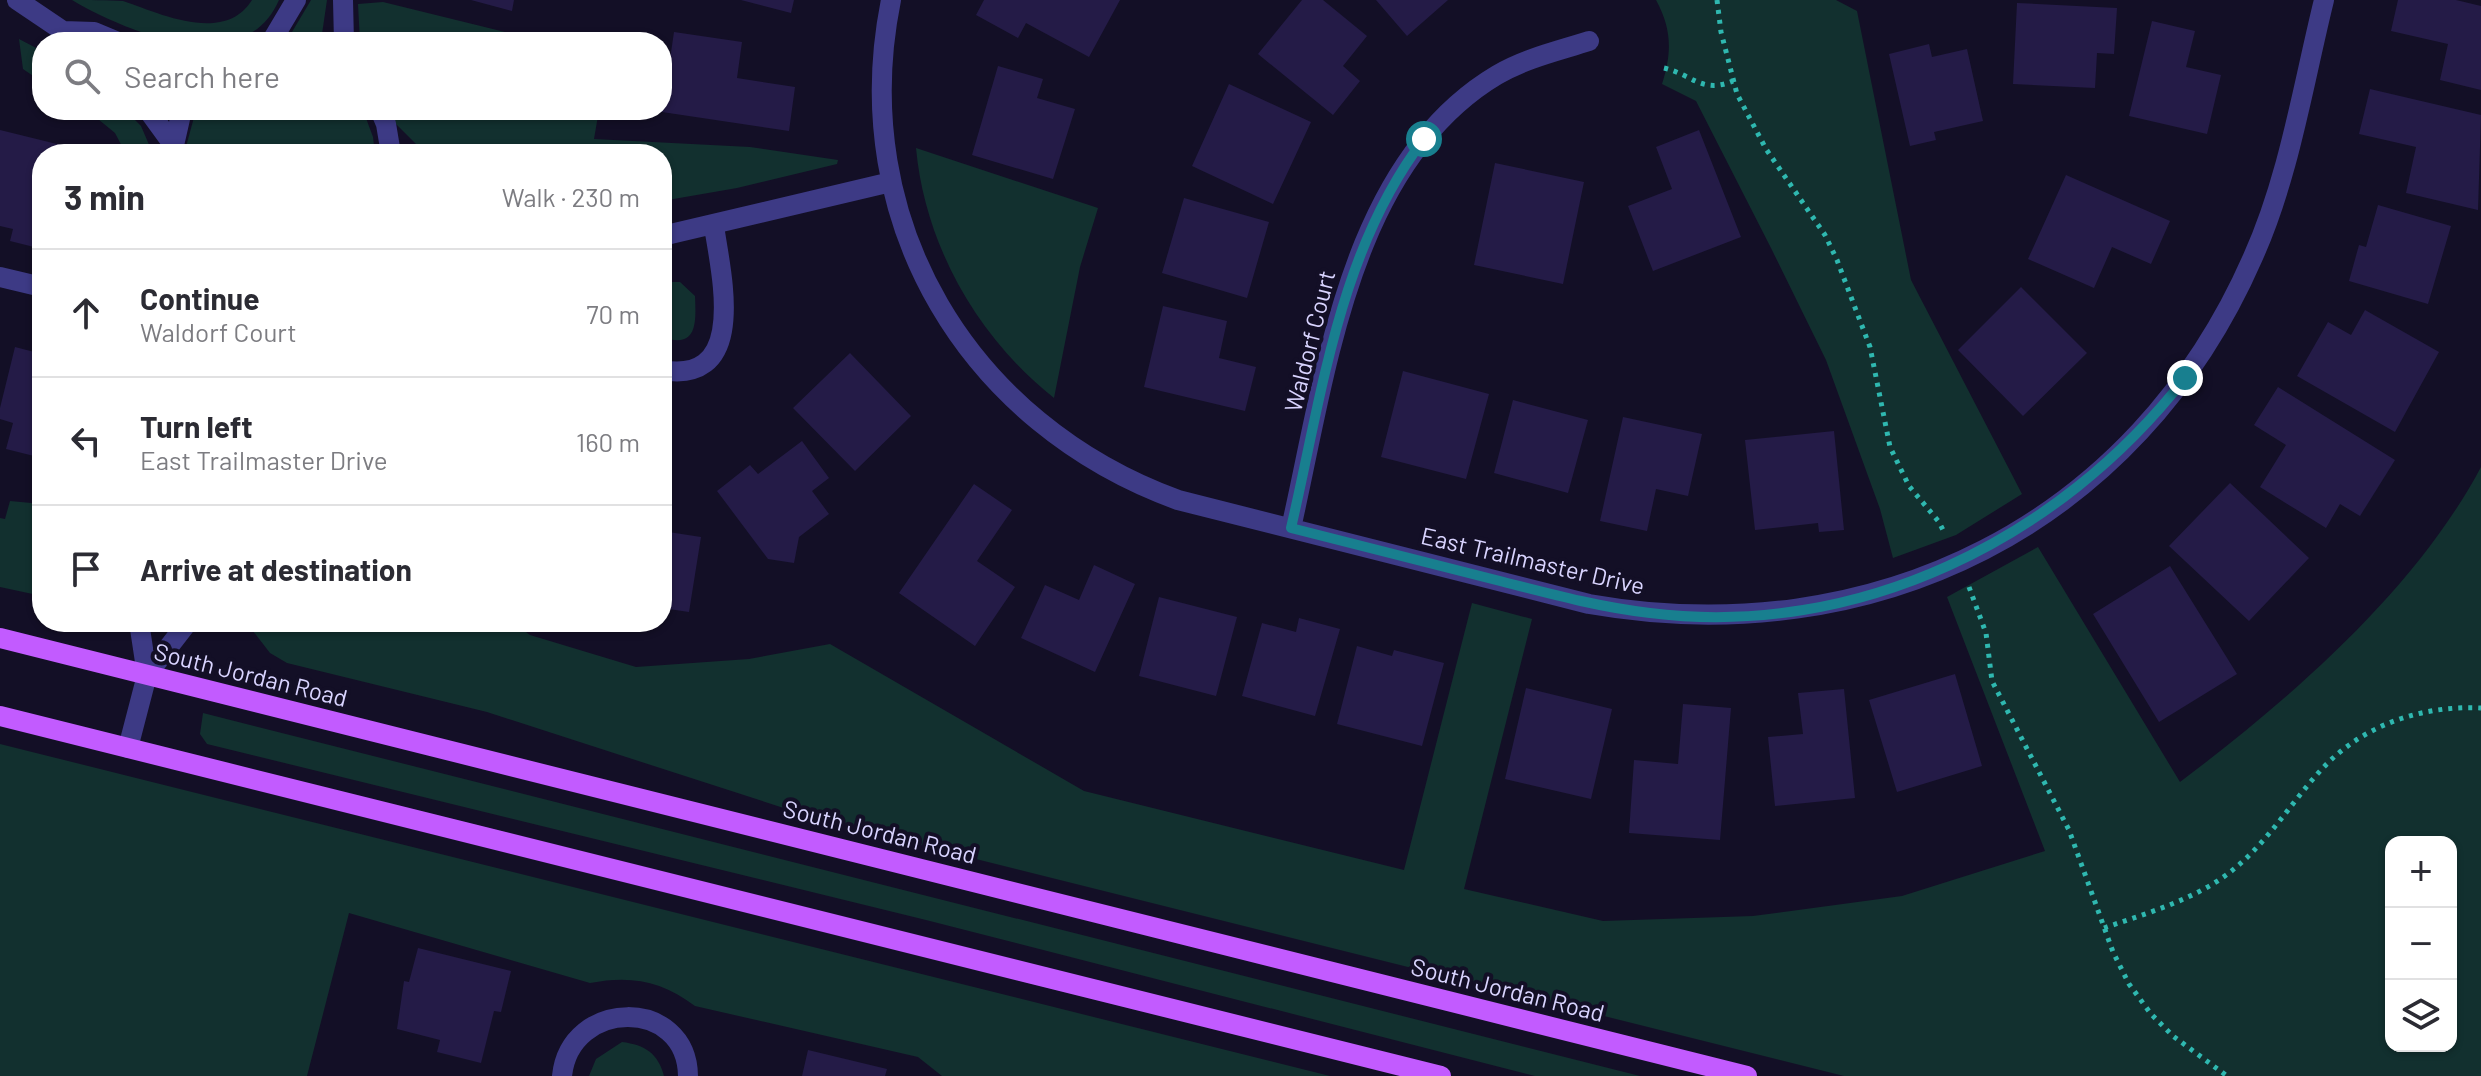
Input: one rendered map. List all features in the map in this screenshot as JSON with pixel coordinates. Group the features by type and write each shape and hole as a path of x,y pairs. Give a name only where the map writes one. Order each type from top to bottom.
{"main road":[{"name":"South Jordan Road","path":"0,638 1747,1076"},
{"path":"0,716 1441,1076"}],"street":[{"path":"17,0 60,32"},
{"path":"277,32 296,0"},
{"path":"343,0 344,32"},
{"name":"East Trailmaster Drive","path":"891,0 880,80 891,182 911,245 952,327 990,378 1026,413 1090,459 1154,491 1589,604 1686,616 1754,615 1841,602 1919,579 1989,547 2039,518 2098,472 2167,401 2203,351 2240,286 2265,227 2324,0"},
{"name":"Waldorf Court","path":"1291,528 1344,299 1369,228 1386,194 1424,139 1446,115 1495,76 1524,61 1589,41"},
{"path":"154,120 169,144"},
{"path":"173,144 179,120"},
{"path":"383,120 391,144"},
{"path":"672,234 891,182"},
{"path":"672,370 692,369 718,348 725,326 714,226"},
{"path":"0,277 32,285"},
{"path":"141,632 147,675"},
{"path":"128,748 147,675 180,632"},
{"path":"562,1076 564,1059 575,1039 595,1023 617,1018 654,1022 671,1032 681,1048 688,1076"}],"path":[{"path":"1717,0 1733,81 1766,149 1825,235 1837,260 1870,347 1890,447 1909,486 1939,522 1947,539"},
{"path":"1664,68 1688,76 1704,86 1716,88 1733,81"},
{"path":"1967,583 1986,633 1992,681 2069,830 2104,928 2129,984 2151,1014 2191,1052 2227,1076"},
{"path":"2104,928 2187,897 2222,878 2266,838 2321,770 2342,750 2375,729 2401,717 2429,711 2481,708"}],"green space":[{"path":"72,0 123,1 172,18 208,23 225,21 240,13 252,0 279,0 262,25 250,32 143,32 95,13"},
{"path":"311,0 327,0 322,32 292,32"},
{"path":"1656,0 1836,0 1857,11 1911,280 2022,494 1956,535 1893,558 1880,509 1826,360 1696,101 1662,84 1669,41"},
{"path":"383,2 504,32 359,32 358,4"},
{"path":"19,39 32,46 32,75 23,69"},
{"path":"99,120 135,120 149,144 121,144 115,133"},
{"path":"193,120 367,120 374,144 187,144"},
{"path":"395,120 597,120 594,139 750,147 838,160 837,164 737,188 672,199 672,144 416,144"},
{"path":"916,148 1098,208 1080,267 1054,398 1001,347 960,286 943,254 931,219 921,184"},
{"path":"672,282 680,282 695,296 695,315 689,337 674,340"},
{"path":"2481,467 2481,1076 1844,1076 824,821 487,712 287,663 270,653 254,632 526,632 636,667 749,659 830,644 1084,791 1404,870 1472,603 1532,619 1464,889 1603,921 1753,916 1902,896 2045,851 1947,597 2038,547 2180,782 2306,679 2386,599 2454,513"},
{"path":"10,501 32,503 32,594 0,587 0,518 5,519"},
{"path":"203,713 1640,1076 1535,1076 926,920 207,744 200,734"},
{"path":"0,744 1330,1076 942,1076 918,1057 695,1006 670,991 646,982 619,980 590,983 349,913 307,1076 0,1076"},
{"path":"622,1042 637,1045 654,1056 664,1076 589,1076 596,1059"}],"building":[{"path":"471,0 514,0 512,11"},
{"path":"741,0 794,0 791,13"},
{"path":"984,0 1120,0 1089,57 1026,23 1018,38 976,15"},
{"path":"1302,0 1323,0 1367,36 1343,66 1360,81 1333,115 1258,54"},
{"path":"1376,0 1448,0 1407,36"},
{"path":"2398,0 2456,0 2481,6 2481,90 2440,80 2448,44 2391,31"},
{"path":"2017,3 2117,8 2114,54 2097,53 2095,88 2013,84"},
{"path":"2152,21 2195,31 2186,67 2221,75 2207,134 2129,116"},
{"path":"674,32 742,42 737,78 795,87 789,131 672,113"},
{"path":"1929,44 1932,57 1967,49 1983,121 1934,132 1936,140 1910,146 1889,54"},
{"path":"998,66 1043,79 1037,98 1075,109 1053,179 972,155"},
{"path":"1229,84 1311,122 1273,204 1192,166"},
{"path":"2370,89 2481,115 2478,210 2406,193 2416,147 2359,134"},
{"path":"0,130 57,144 32,144 32,246 10,241 13,229 0,226"},
{"path":"1699,130 1741,237 1653,271 1628,206 1672,189 1656,147"},
{"path":"1495,163 1584,182 1563,284 1474,265"},
{"path":"2066,175 2170,221 2151,264 2112,247 2094,288 2028,259"},
{"path":"1184,198 1269,222 1247,298 1162,273"},
{"path":"2378,205 2451,226 2428,304 2349,281 2359,245 2366,247"},
{"path":"2021,287 2087,353 2023,416 1958,350"},
{"path":"1163,306 1227,321 1219,358 1256,367 1245,411 1144,387"},
{"path":"2365,310 2439,352 2395,432 2297,376 2328,322 2351,335"},
{"path":"15,347 32,351 32,456 6,449 13,423 0,419"},
{"path":"850,353 911,416 855,471 793,408"},
{"path":"1403,371 1489,394 1466,479 1381,457"},
{"path":"2278,387 2395,460 2360,516 2340,504 2326,528 2260,487 2286,445 2254,425"},
{"path":"1513,400 1588,420 1568,493 1494,473"},
{"path":"1623,417 1702,434 1688,496 1656,489 1647,531 1600,521"},
{"path":"1834,431 1844,530 1819,532 1818,523 1755,530 1745,440"},
{"path":"802,441 829,478 812,491 829,514 799,537 794,563 768,559 717,491 750,465 758,474"},
{"path":"2230,483 2309,558 2249,621 2169,546"},
{"path":"974,484 1012,510 977,561 1015,587 975,646 899,593"},
{"path":"672,533 701,537 689,612 672,609"},
{"path":"1094,565 1135,584 1095,672 1021,638 1045,585 1079,600"},
{"path":"2170,566 2237,674 2159,722 2093,614"},
{"path":"1159,597 1237,617 1216,696 1139,676"},
{"path":"1299,618 1340,629 1315,716 1242,696 1262,623 1296,632"},
{"path":"1357,646 1392,656 1394,650 1444,663 1422,746 1337,724"},
{"path":"1955,674 1982,766 1897,792 1869,700"},
{"path":"1526,688 1612,709 1591,799 1505,779"},
{"path":"1844,689 1855,798 1775,806 1768,737 1803,734 1798,693"},
{"path":"1683,704 1731,708 1720,840 1629,833 1634,760 1678,764"},
{"path":"418,948 511,971 501,1012 494,1011 481,1063 437,1052 440,1040 397,1029 404,981 409,982"},
{"path":"808,1050 887,1069 885,1076 802,1076"}],"route":[{"path":"1424,139 1386,194 1355,265 1344,299 1291,528 1589,604 1652,614 1720,617 1813,608 1877,593 1919,579 2015,533 2087,482 2119,453 2185,378"}]}
